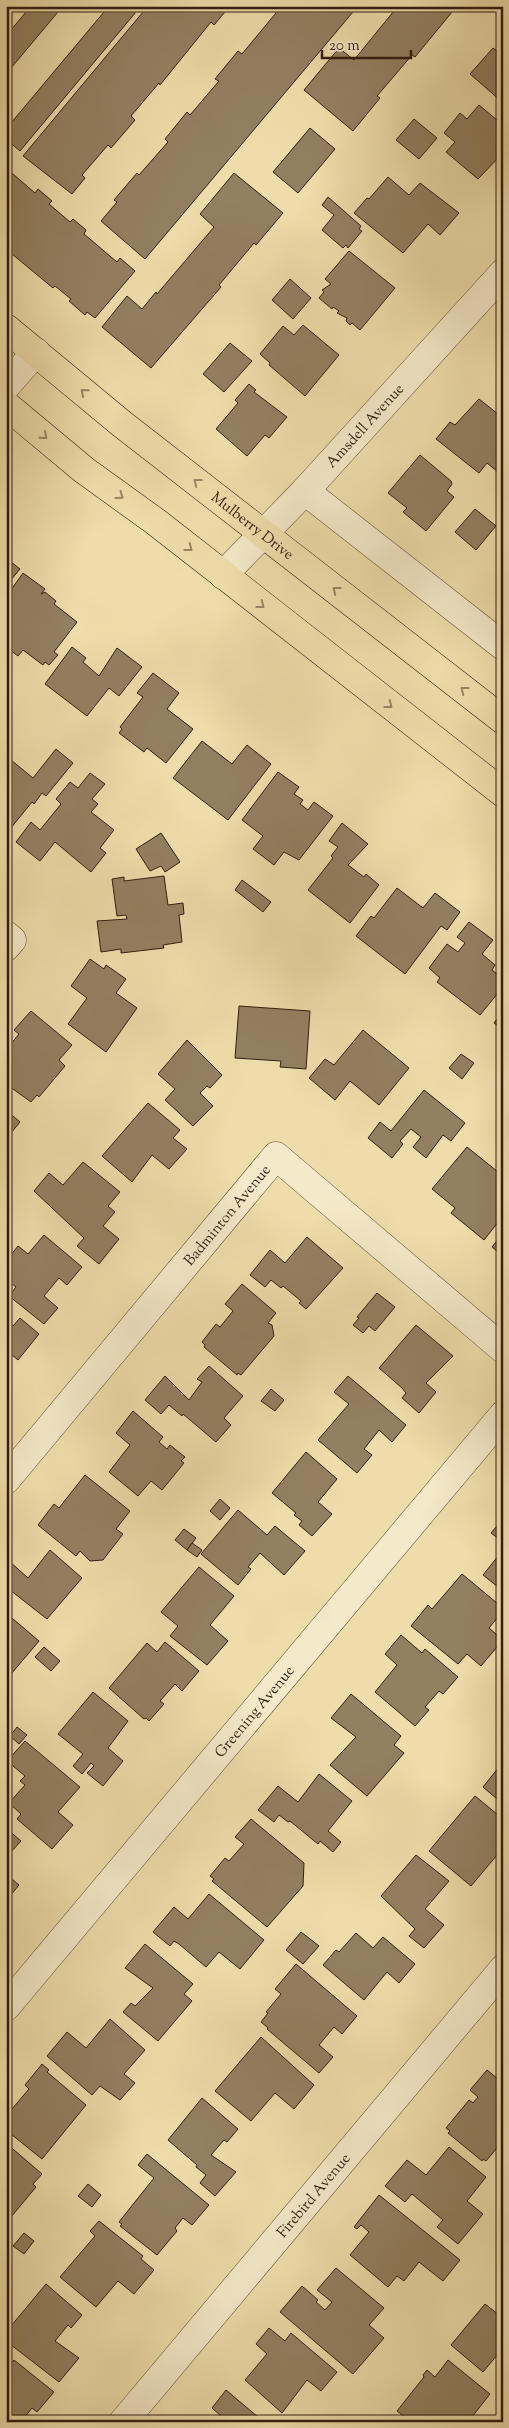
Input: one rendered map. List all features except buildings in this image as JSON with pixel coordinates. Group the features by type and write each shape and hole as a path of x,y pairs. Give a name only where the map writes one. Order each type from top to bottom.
{"main road":[{"name":"Mulberry Drive","path":"6,328 122,424 503,720"},
{"path":"6,405 84,470 223,575 503,793"}],"street":[{"name":"Amsdell Avenue","path":"223,575 305,491 503,274"},
{"path":"6,386 36,352"},
{"path":"305,491 503,646"},
{"path":"6,934 12,940 6,947"},
{"name":"Badminton Avenue","path":"6,1480 276,1156 503,1349"},
{"name":"Greening Avenue","path":"6,2007 503,1415"},
{"name":"Firebird Avenue","path":"123,2422 503,1968"}]}
